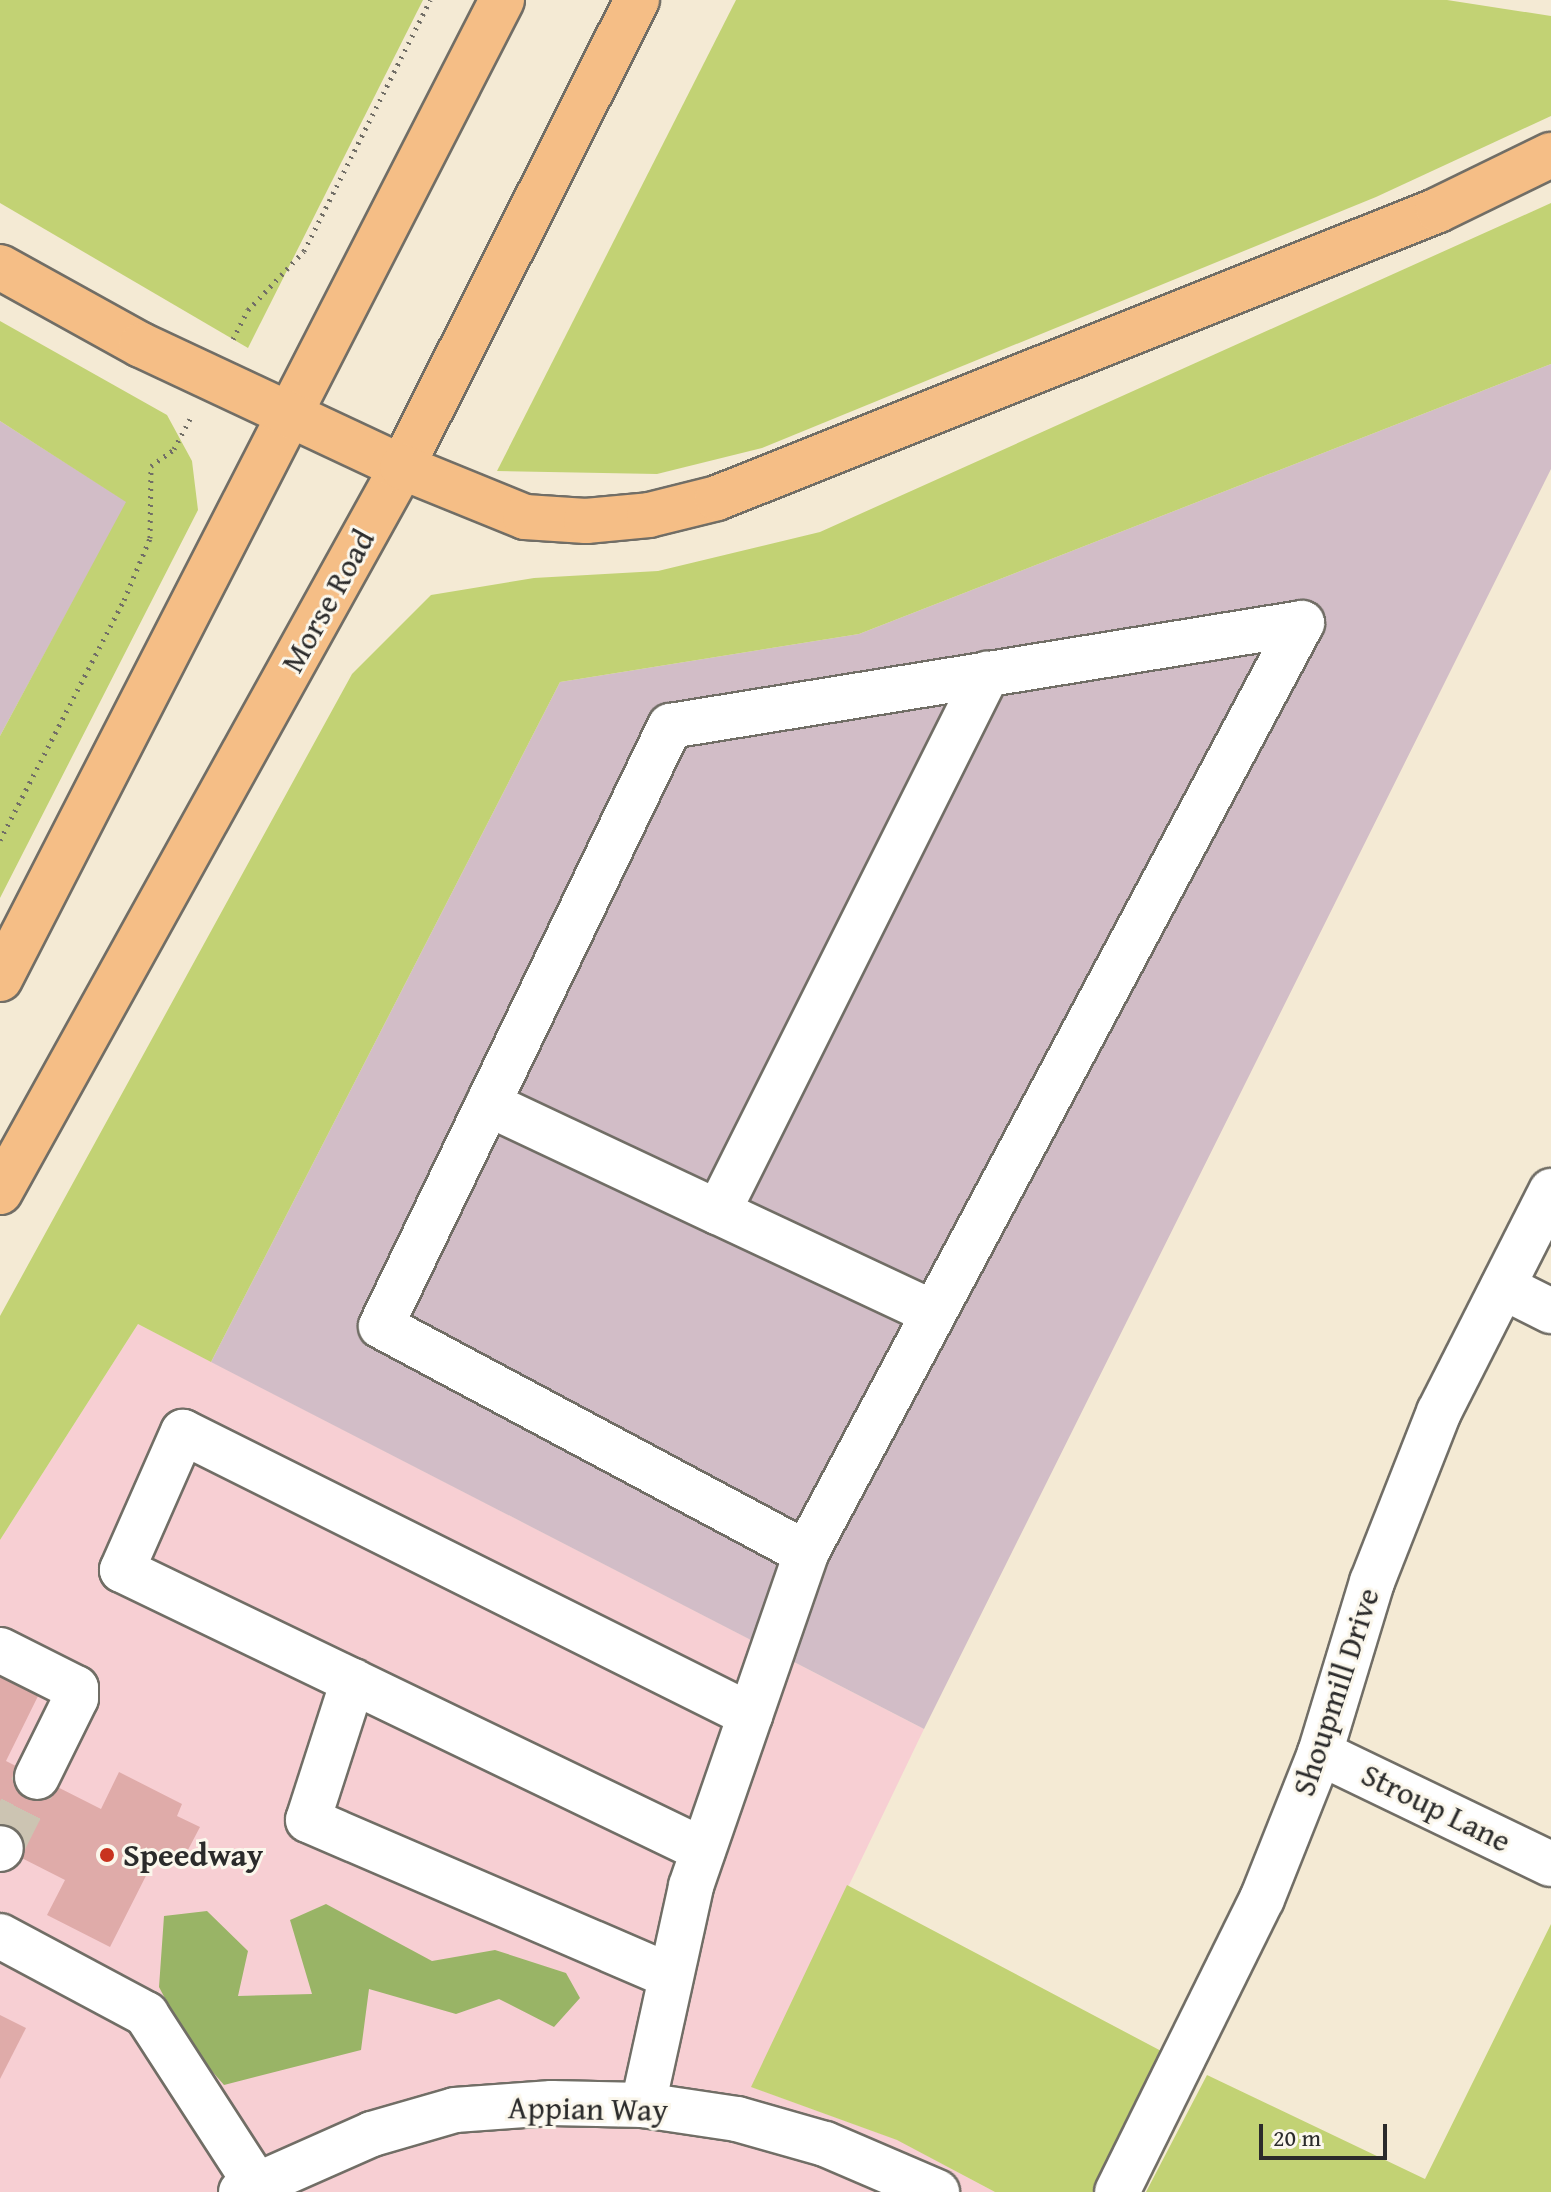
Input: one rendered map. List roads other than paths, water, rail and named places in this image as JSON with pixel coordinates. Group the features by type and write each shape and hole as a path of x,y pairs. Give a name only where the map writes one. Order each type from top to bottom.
{"main road":[{"path":"0,979 292,415 502,0"},
{"name":"Morse Road","path":"0,1192 402,467 637,0"},
{"path":"0,267 141,345 402,467 525,517 586,521 649,515 717,498 1438,210 1551,155"}],"street":[{"path":"643,2105 670,1976 703,1850 806,1553 1302,623 670,726 381,1326 806,1553"},
{"path":"718,1212 987,674"},
{"path":"488,1104 934,1313"},
{"name":"Shoupmill Drive","path":"1117,2192 1262,1899 1320,1753 1372,1582 1439,1412 1551,1191"},
{"path":"1503,1287 1551,1311"},
{"path":"703,1850 122,1570 183,1432 750,1715"},
{"path":"0,1650 76,1688 76,1698 37,1777"},
{"path":"353,1681 308,1820 670,1976"},
{"name":"Stroup Lane","path":"1320,1753 1551,1864"},
{"path":"0,1936 146,2014 248,2188"},
{"name":"Appian Way","path":"248,2188 372,2134 455,2110 552,2103 643,2105 737,2119 825,2144 937,2192"}],"tunnel":[{"path":"1,1848 37,1777"}],"place":[{"name":"Speedway","path":"107,1855"}]}
